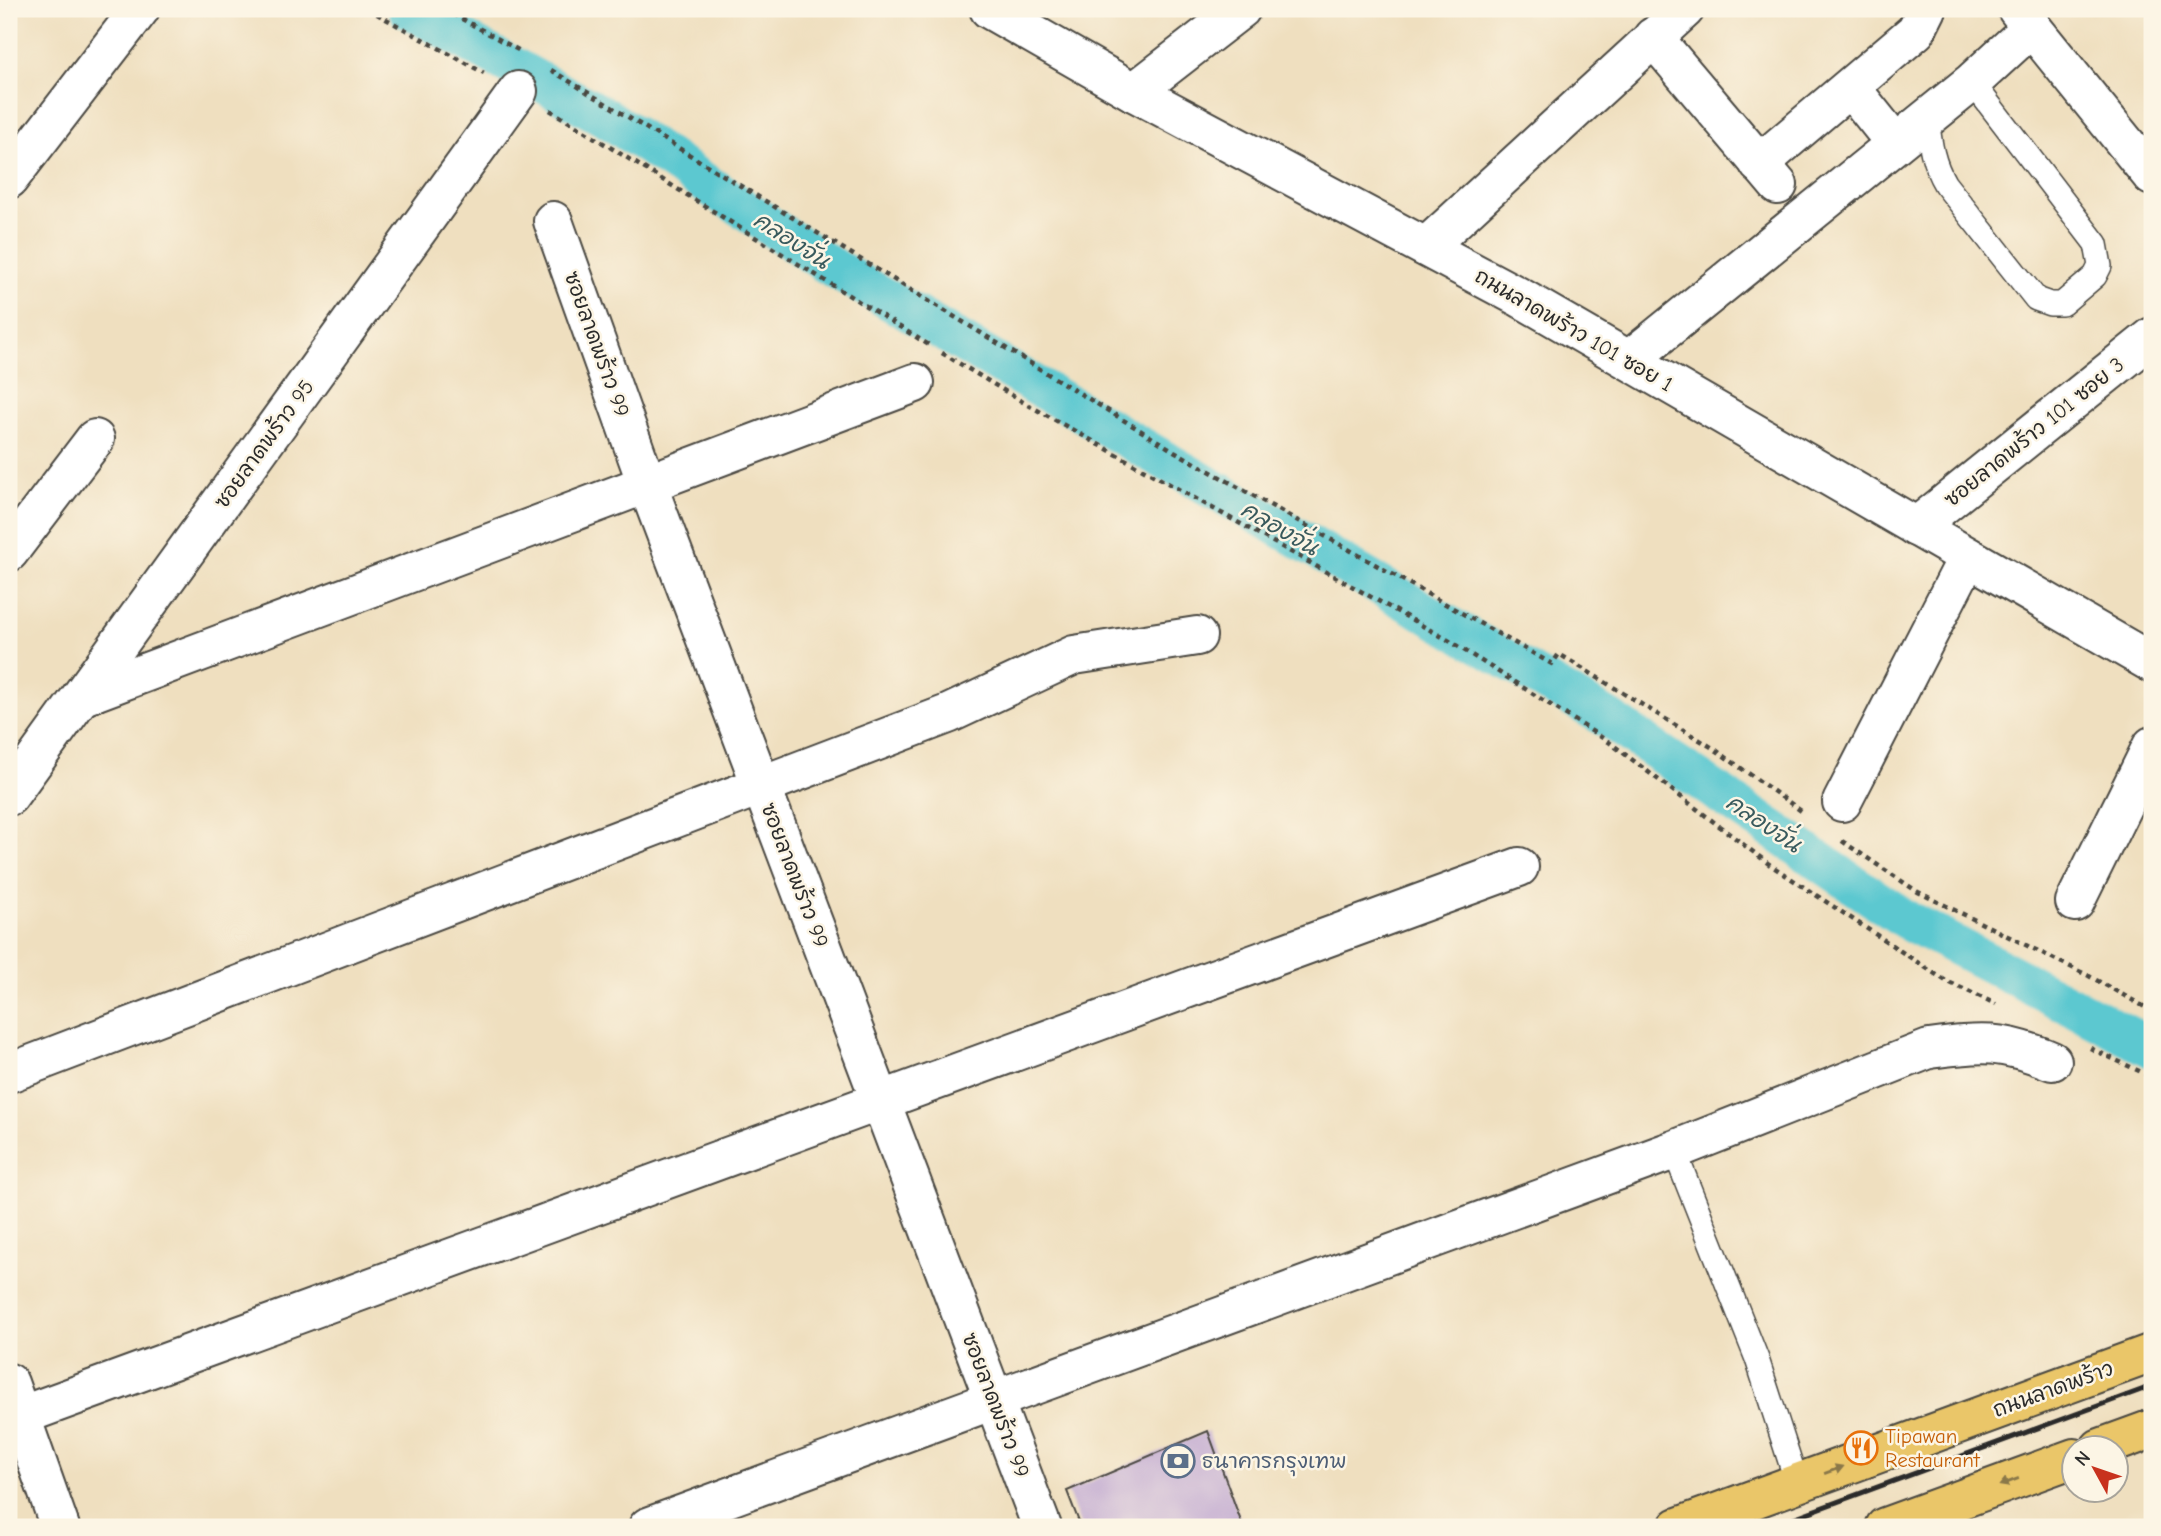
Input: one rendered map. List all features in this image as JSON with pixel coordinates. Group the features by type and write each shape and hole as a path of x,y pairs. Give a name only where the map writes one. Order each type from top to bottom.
{"main road":[{"name":"ถนนลาดพร้าว","path":"1678,1527 2152,1353"},
{"path":"2130,1437 2152,1429"},
{"path":"1897,1525 2060,1463"}],"street":[{"path":"9,179 140,9"},
{"name":"ถนนลาดพร้าว 101 ซอย 1","path":"989,9 1134,92 1521,298 2152,663"},
{"path":"1134,92 1241,9"},
{"path":"1426,247 1685,9"},
{"path":"1653,37 1768,174 1851,88 1916,31 1927,9"},
{"path":"1629,360 1972,82 2025,18 2152,176"},
{"path":"1851,88 1895,143"},
{"name":"ซอยลาดพร้าว 95","path":"9,796 518,91"},
{"name":"ซอยลาดพร้าว 99","path":"553,221 647,484 1042,1527"},
{"name":"ซอยลาดพร้าว 101 ซอย 3","path":"1916,527 2152,337"},
{"path":"83,696 915,383"},
{"path":"9,552 95,439"},
{"path":"1842,802 1968,557"},
{"path":"9,1073 948,714 1074,656 1197,636"},
{"path":"2075,902 2152,746"},
{"path":"60,1527 12,1406 880,1101 1519,867"},
{"path":"648,1527 1674,1150 1929,1049 1999,1043 2026,1050 2066,1052"}],"lane":[{"path":"1927,118 1933,161 1945,184 2028,291 2043,302 2062,304 2095,276 2100,266 2096,244 1972,82"},
{"path":"1674,1150 1757,1359 1797,1483"}],"path":[{"path":"368,9 518,91 1023,402 1448,640 1609,741 1769,864 1946,981 2007,1009"},
{"path":"444,9 524,54"},
{"path":"548,68 1174,451 1552,664 1559,654 1713,748 1807,815"},
{"path":"1840,839 1918,892 2089,976 2152,1011"},
{"path":"2066,1052 2152,1077"}],"building":[{"name":"ธนาคารกรุงเทพ","path":"1208,1431 1243,1527 1081,1527 1067,1491"}],"waterway":[{"name":"คลองจั่น","path":"408,9 610,120 827,264 1609,719 1905,919 2152,1048"}],"railway":[{"path":"1769,1527 2152,1386"}],"place":[{"name":"Tipawan Restaurant","path":"1861,1448"},
{"name":"ธนาคารกรุงเทพ","path":"1178,1461"}]}
